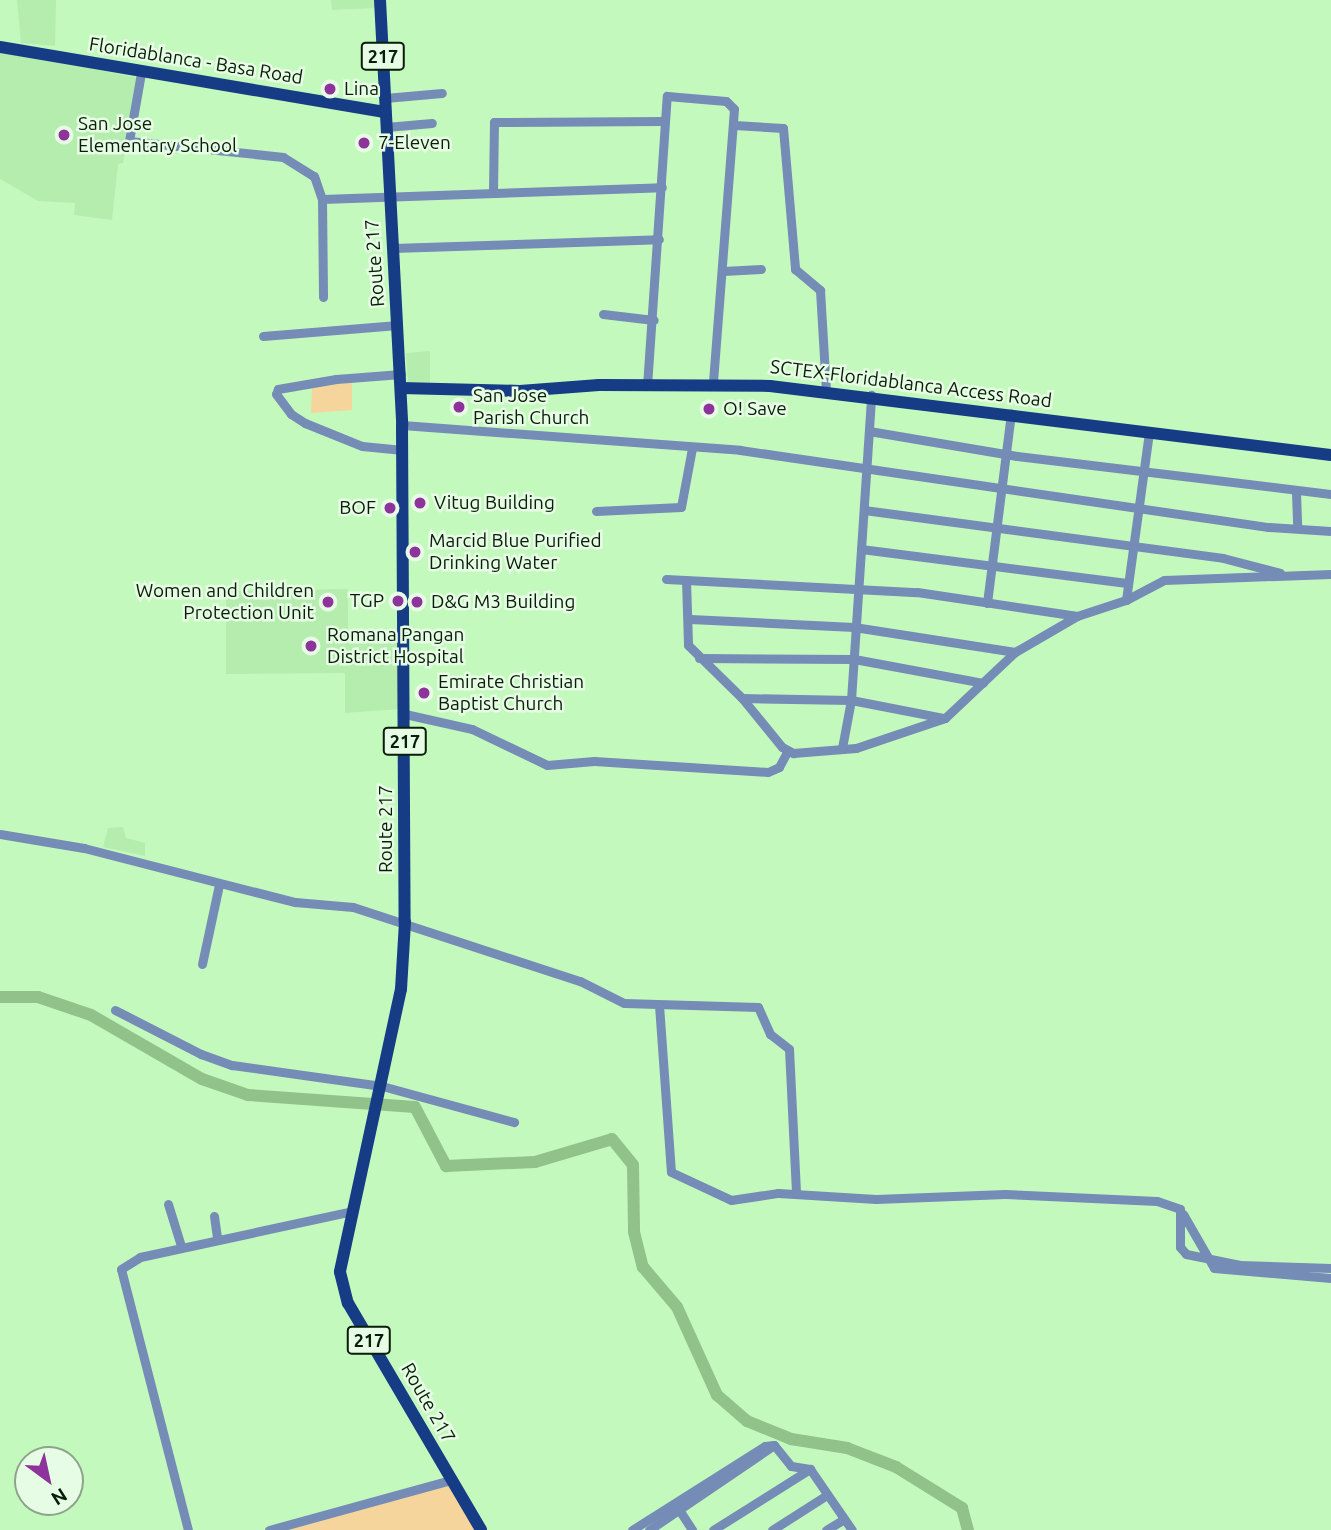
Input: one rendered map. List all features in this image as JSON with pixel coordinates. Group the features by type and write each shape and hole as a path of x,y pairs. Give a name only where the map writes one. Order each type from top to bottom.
{"main road":[{"name":"Route 217","path":"380,0 401,374 405,922 401,989 340,1272 348,1303 481,1530"},
{"name":"Floridablanca - Basa Road","path":"0,47 141,73 385,112"},
{"name":"SCTEX-Floridablanca Access Road","path":"401,388 520,391 713,384 826,391 1331,455"}],"street":[{"path":"141,73 129,141 283,158 314,176 322,200 323,297"},
{"path":"385,98 442,93"},
{"path":"647,386 654,320 667,96 703,96 731,104 734,125 726,178 723,271 713,384"},
{"path":"494,192 494,122 664,121"},
{"path":"387,127 432,123"},
{"path":"734,125 783,128 795,268 820,290 826,391"},
{"path":"322,200 662,187"},
{"path":"393,248 659,239"},
{"path":"723,271 761,270"},
{"path":"603,314 654,320"},
{"path":"263,336 398,325"},
{"path":"401,374 336,379 278,388 276,394 291,414 305,422 362,446 403,450"},
{"path":"842,748 851,700 871,395"},
{"path":"987,603 1011,414"},
{"path":"402,425 529,431 692,448 740,450 865,471 1139,509 1331,531"},
{"path":"869,431 1006,454 1296,492 1331,494"},
{"path":"1126,600 1126,583 1149,433"},
{"path":"596,511 681,507 692,448"},
{"path":"1296,492 1297,528"},
{"path":"864,510 1254,563 1283,575"},
{"path":"861,549 1126,583"},
{"path":"787,752 842,748 945,718 1015,652 1077,616 1126,600 1164,580 1331,574"},
{"path":"666,579 857,588 1077,616"},
{"path":"686,580 690,619 687,641 698,658 742,698 787,752"},
{"path":"690,619 854,627 1015,652"},
{"path":"698,658 854,659 983,683"},
{"path":"742,698 851,700 945,718"},
{"path":"405,715 472,729 524,758 547,765 584,765 594,761 768,772 779,767 787,752"},
{"path":"0,834 84,848 219,885 295,902 353,907 580,981 624,1003 758,1007 770,1034 788,1044 796,1193"},
{"path":"202,964 219,885"},
{"path":"659,1005 673,1174 731,1200 796,1193 876,1199 1055,1195 1157,1201 1180,1209 1205,1257 1214,1268 1331,1278"},
{"path":"115,1010 201,1055 232,1065 381,1089 514,1122"},
{"path":"168,1204 181,1246"},
{"path":"1180,1209 1180,1247 1186,1254 1240,1265 1331,1268"},
{"path":"188,1530 121,1278 121,1269 130,1260 181,1246 352,1211"},
{"path":"214,1216 217,1238"},
{"path":"632,1530 677,1506 765,1446 774,1445 791,1466 810,1469 852,1530"},
{"path":"713,1530 810,1469"},
{"path":"269,1530 451,1480"},
{"path":"772,1530 827,1495"},
{"path":"649,1530 677,1506"},
{"path":"677,1506 692,1530"},
{"path":"826,1530 844,1519"}],"shaded area":[{"path":"17,0 56,0 55,46 21,43"},
{"path":"331,0 375,0 376,8 332,10"},
{"name":"San Jose Elementary School","path":"0,51 140,78 123,163 118,164 112,220 74,215 75,203 38,201 0,179"},
{"path":"430,351 430,384 408,384 406,353"},
{"path":"352,380 352,410 311,413 312,387"},
{"name":"Romana Pangan District Hospital","path":"348,589 348,629 397,631 399,709 345,713 345,673 226,674 226,591"},
{"path":"123,827 126,838 145,843 145,856 103,847 108,828"},
{"path":"450,1483 479,1530 287,1530"}],"waterway":[{"path":"0,997 38,997 91,1015 202,1079 248,1095 415,1107 446,1166 535,1162 612,1139 633,1165 634,1232 643,1267 677,1307 717,1395 747,1421 791,1439 847,1448 896,1467 962,1508 968,1530"}],"place":[{"name":"Lina","path":"330,89"},
{"name":"San Jose Elementary School","path":"64,135"},
{"name":"7-Eleven","path":"364,143"},
{"name":"San Jose Parish Church","path":"459,407"},
{"name":"O! Save","path":"709,409"},
{"name":"Vitug Building","path":"420,503"},
{"name":"BOF","path":"390,508"},
{"name":"Marcid Blue Purified Drinking Water","path":"415,552"},
{"name":"TGP","path":"398,601"},
{"name":"Women and Children Protection Unit","path":"328,602"},
{"name":"D&G M3 Building","path":"417,602"},
{"name":"Romana Pangan District Hospital","path":"311,646"},
{"name":"Emirate Christian Baptist Church","path":"424,693"}]}
